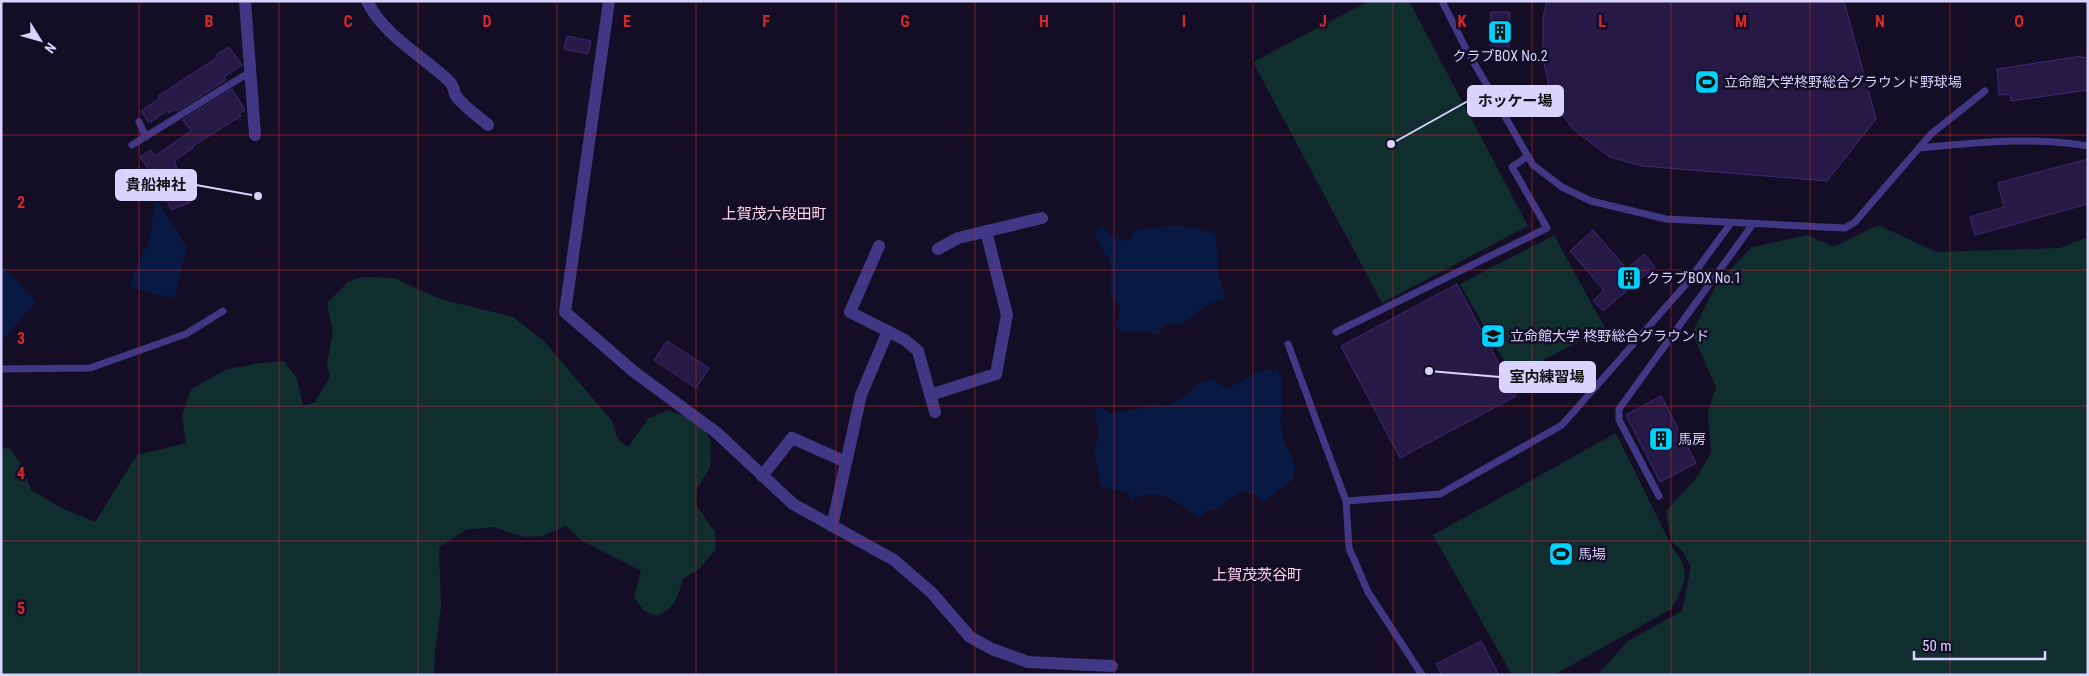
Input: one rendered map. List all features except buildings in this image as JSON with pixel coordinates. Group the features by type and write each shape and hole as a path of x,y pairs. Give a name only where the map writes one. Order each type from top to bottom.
{"street":[{"path":"244,1 255,135"},
{"path":"367,1 374,15 386,28 447,79 453,85 455,95 488,125"},
{"path":"609,1 565,312 633,371 717,433 793,504 894,560 932,593 970,637 992,649 1028,662 1112,666"},
{"path":"938,250 958,238 1042,218"},
{"path":"930,395 996,374 1008,315 986,231"},
{"path":"879,246 850,312 905,340 918,351 935,412"},
{"path":"832,526 861,395 888,331"},
{"path":"762,476 792,438 846,462"}],"lane":[{"path":"1442,1 1466,49 1533,165 1562,187 1591,201 1666,219 1845,228 1855,222 1931,134 1985,91"},
{"path":"132,145 250,72"},
{"path":"139,122 146,137"},
{"path":"1919,148 2006,140 2088,146"},
{"path":"1336,332 1547,228 1512,167 1528,156"},
{"path":"1346,501 1440,494 1562,425 1687,283 1730,223"},
{"path":"1659,496 1619,420 1619,409 1753,224"},
{"path":"1,369 90,368 186,334 223,311"},
{"path":"1288,344 1346,501 1349,548 1368,592 1422,675"}],"green space":[{"path":"1369,1 1409,1 1528,226 1382,303 1253,62"},
{"path":"1878,225 1937,252 2060,248 2088,237 2088,675 1597,675 1628,641 1682,611 1691,567 1683,552 1671,541 1666,511 1697,477 1711,452 1708,412 1716,387 1692,333 1716,285 1752,247 1807,235 1834,247"},
{"path":"1554,235 1605,328 1513,376 1460,284"},
{"path":"361,277 394,278 440,299 513,317 544,341 612,421 619,439 628,447 649,418 669,410 691,419 706,431 711,443 710,468 697,488 696,505 715,532 716,549 700,568 683,579 672,606 657,616 644,611 634,597 641,571 581,540 566,526 543,536 524,537 493,527 466,530 439,547 441,608 434,675 1,675 1,447 11,449 22,466 31,490 64,509 95,522 137,455 186,443 182,416 191,389 228,369 283,361 297,378 303,406 314,403 330,377 327,363 333,333 327,303 348,282"},
{"name":"馬場","path":"1616,433 1672,547 1682,563 1685,577 1681,592 1671,609 1554,675 1512,675 1433,535"}],"water":[{"path":"156,199 187,247 174,298 130,288 134,272 149,242"},
{"path":"1102,226 1109,234 1128,241 1134,230 1155,227 1186,227 1215,235 1218,272 1225,299 1212,303 1186,321 1175,325 1168,324 1159,329 1161,334 1153,334 1146,331 1122,332 1115,323 1119,317 1120,305 1111,294 1109,258 1095,234"},
{"path":"1,264 36,302 1,341"},
{"path":"1278,370 1282,386 1282,435 1294,461 1295,472 1293,478 1288,483 1263,502 1255,494 1240,492 1217,509 1205,511 1199,517 1175,502 1159,495 1151,494 1132,500 1128,494 1101,486 1094,451 1098,436 1095,405 1111,413 1131,411 1152,404 1167,406 1185,396 1198,383 1212,379 1227,389 1259,371"}],"place":[{"name":"クラブBOX No.2","path":"1500,32"},
{"name":"立命館大学柊野総合グラウンド野球場","path":"1707,82"},
{"name":"ホッケー場","path":"1391,144"},
{"name":"貴船神社","path":"258,196"},
{"name":"クラブBOX No.1","path":"1629,278"},
{"name":"立命館大学 柊野総合グラウンド","path":"1493,336"},
{"name":"室内練習場","path":"1429,371"},
{"name":"馬房","path":"1661,439"},
{"name":"馬場","path":"1561,554"}],"district":[{"name":"上賀茂六段田町","path":"774,214"},
{"name":"上賀茂茨谷町","path":"1257,575"}]}
